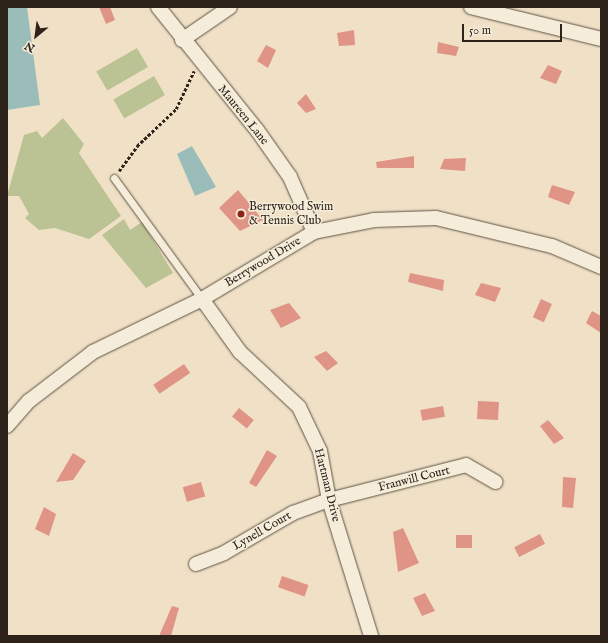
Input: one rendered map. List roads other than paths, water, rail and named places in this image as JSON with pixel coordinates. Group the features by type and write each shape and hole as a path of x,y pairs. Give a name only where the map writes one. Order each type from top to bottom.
{"street":[{"name":"Maureen Lane","path":"158,7 182,40 257,130 290,177 314,232"},
{"path":"182,40 230,7"},
{"path":"471,7 601,38"},
{"name":"Berrywood Drive","path":"7,426 29,401 93,352 202,299 314,232 374,220 436,218 552,246 601,266"},
{"name":"Hartman Drive","path":"202,299 240,352 299,407 320,451 329,500 371,636"},
{"name":"Franwill Court","path":"329,500 466,466 496,482"},
{"name":"Lynell Court","path":"196,564 224,553 293,513 329,500"}],"lane":[{"path":"114,178 202,299"}],"water":[{"path":"7,7 27,7 40,105 7,110"},
{"path":"192,146 216,187 195,196 177,154"}],"place":[{"name":"Berrywood Swim & Tennis Club","path":"241,214"}]}
